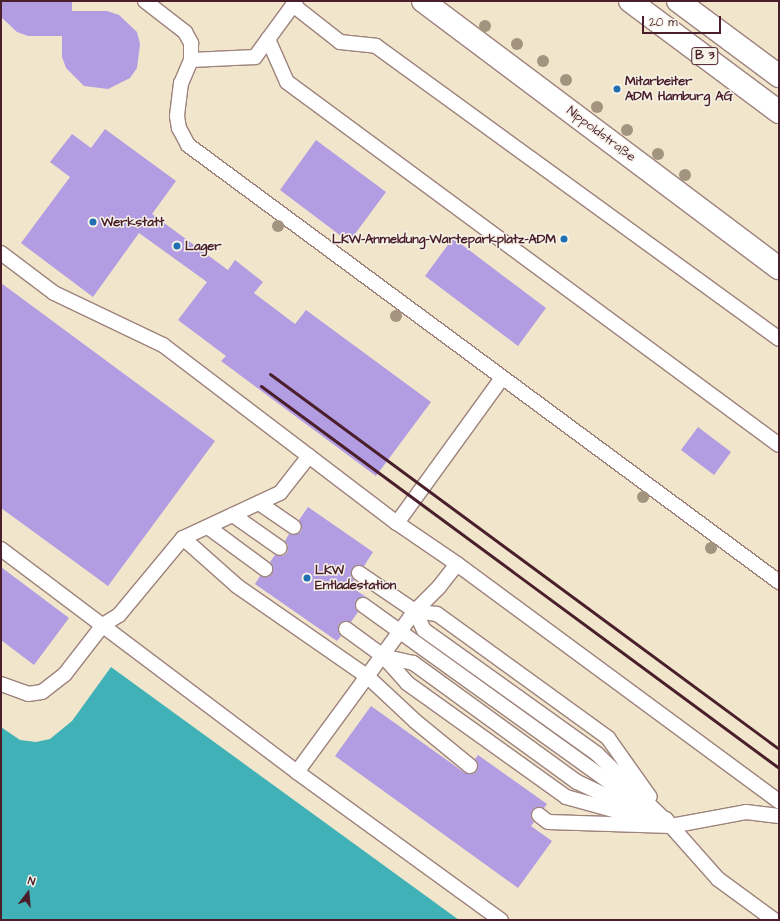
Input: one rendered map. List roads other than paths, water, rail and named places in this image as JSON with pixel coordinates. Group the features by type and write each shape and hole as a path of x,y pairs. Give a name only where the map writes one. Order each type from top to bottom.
{"street":[{"name":"Nippoldstraße","path":"423,1 779,268"},
{"name":"B 3","path":"630,1 779,112"},
{"name":"B 3","path":"678,1 779,76"}],"lane":[{"path":"145,1 185,32 191,43 191,60 181,83 176,116 179,128 188,145 779,582"},
{"path":"191,60 255,58 294,3 340,42 376,46 779,339"},
{"path":"268,39 287,82 779,445"},
{"path":"1,253 54,293 164,345 397,523 457,564 779,801"},
{"path":"397,523 502,378"},
{"path":"1,684 28,694 42,692 65,674 103,625 118,615 183,538 280,493 309,456"},
{"path":"259,503 294,527"},
{"path":"233,515 280,548"},
{"path":"208,527 265,569"},
{"path":"183,538 237,586 368,676 415,721 470,766"},
{"path":"1,549 297,772 501,920"},
{"path":"297,772 415,611 439,587 457,564"},
{"path":"359,573 415,611 437,614 608,738 671,826"},
{"path":"362,605 671,826"},
{"path":"415,611 424,630 597,754 671,826 718,879 774,920"},
{"path":"346,629 383,656 407,683 566,797 671,826"},
{"path":"383,656 414,663 577,782 671,826"},
{"path":"544,819 671,826 746,812 779,816"}],"water":[{"path":"111,667 459,920 1,920 1,727 20,740 36,742 50,739 72,721"}],"railway":[{"path":"270,374 779,749"},
{"path":"261,386 779,768"}],"place":[{"name":"Mitarbeiter ADM Hamburg AG","path":"617,89"},
{"name":"Werkstatt","path":"93,222"},
{"name":"LKW-Anmeldung-Warteparkplatz-ADM","path":"564,239"},
{"name":"Lager","path":"177,246"},
{"name":"LKW Entladestation","path":"307,578"}]}
